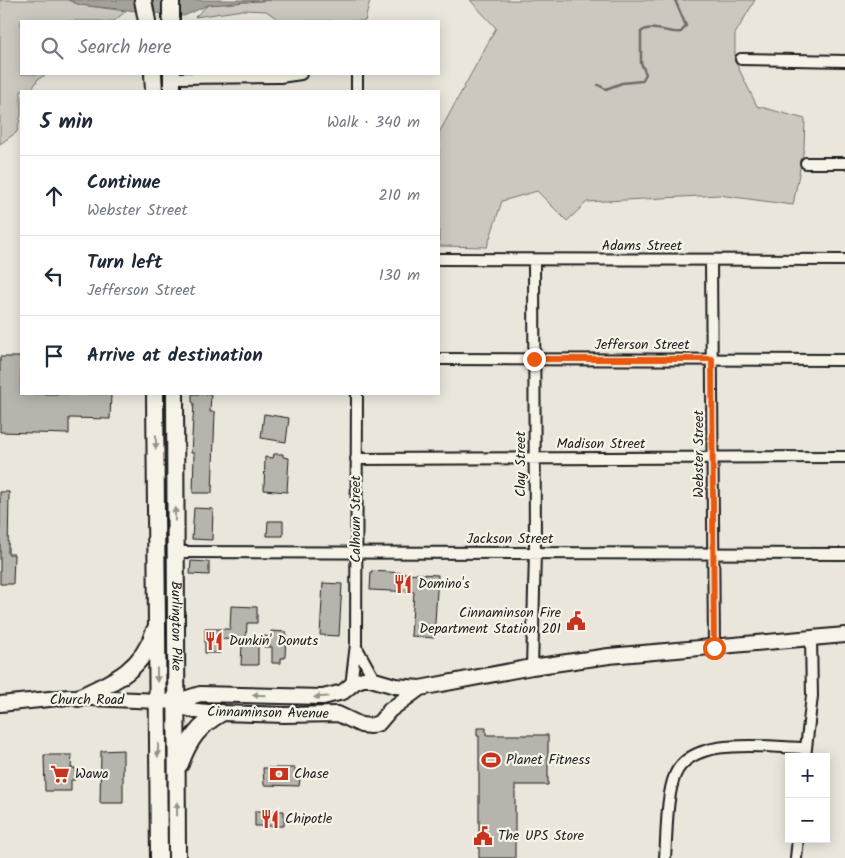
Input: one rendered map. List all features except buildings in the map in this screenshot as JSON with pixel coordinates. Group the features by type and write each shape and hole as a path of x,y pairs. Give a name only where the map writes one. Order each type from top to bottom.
{"highway":[{"path":"143,0 151,20"},
{"path":"151,20 153,0"},
{"path":"171,0 171,20"},
{"path":"153,75 154,90"},
{"name":"Burlington Pike","path":"156,395 159,858"},
{"name":"Burlington Pike","path":"175,395 177,858"},
{"path":"78,698 125,675 152,639 157,623"},
{"path":"177,776 192,736 201,726 221,713"}],"main road":[{"name":"Cinnaminson Avenue","path":"175,702 200,694 323,697 350,687 359,680 420,688 532,667 609,656 845,635"},
{"name":"Calhoun Street","path":"378,681 391,695 390,710"},
{"name":"Calhoun Street","path":"350,687 344,704 350,718"},
{"name":"Cinnaminson Avenue","path":"175,702 182,707 196,711 221,713 338,714 350,718 361,725 374,725 379,723 390,710 420,688"},
{"name":"Church Road","path":"0,704 78,698 175,702"}],"street":[{"path":"741,59 845,61"},
{"path":"172,81 294,75"},
{"path":"357,75 357,90"},
{"path":"806,163 845,163"},
{"name":"Adams Street","path":"440,258 534,260 845,260"},
{"name":"Clay Street","path":"532,667 535,553 534,260"},
{"name":"Webster Street","path":"711,260 714,648"},
{"name":"Jefferson Street","path":"440,359 845,360"},
{"name":"Calhoun Street","path":"350,687 356,644 356,395"},
{"name":"Madison Street","path":"356,459 845,457"},
{"name":"Jackson Street","path":"175,552 845,554"},
{"path":"665,858 670,803 675,774 692,755 707,749 731,746 805,752 812,696 811,637"},
{"name":"Calhoun Street","path":"356,644 360,658 378,681"},
{"path":"796,858 798,843"}],"shaded area":[{"path":"0,0 68,0 80,5 126,11 115,20 20,20 20,75 45,75 38,79 32,90 20,90 20,118 17,132 0,144"},
{"path":"68,0 271,0 208,5 184,16 80,5"},
{"path":"271,0 370,0 365,20 280,20 266,11 243,10 195,17 208,5"},
{"path":"470,0 755,0 735,34 735,61 757,106 805,119 804,148 793,205 719,195 587,202 567,221 537,191 502,201 487,247 440,246 440,131 496,28"}],"waterway":[{"path":"598,85 606,89 622,83 642,81 646,74 641,63 641,32 649,28 681,32 686,26 675,0"}],"place":[{"name":"Domino's","path":"403,584"},
{"name":"Cinnaminson Fire Department Station 201","path":"576,621"},
{"name":"Dunkin' Donuts","path":"214,641"},
{"name":"Planet Fitness","path":"491,760"},
{"name":"Wawa","path":"60,774"},
{"name":"Chase","path":"279,774"},
{"name":"Chipotle","path":"270,819"},
{"name":"The UPS Store","path":"483,836"}],"route":[{"path":"534,359 712,359 714,648"}]}
